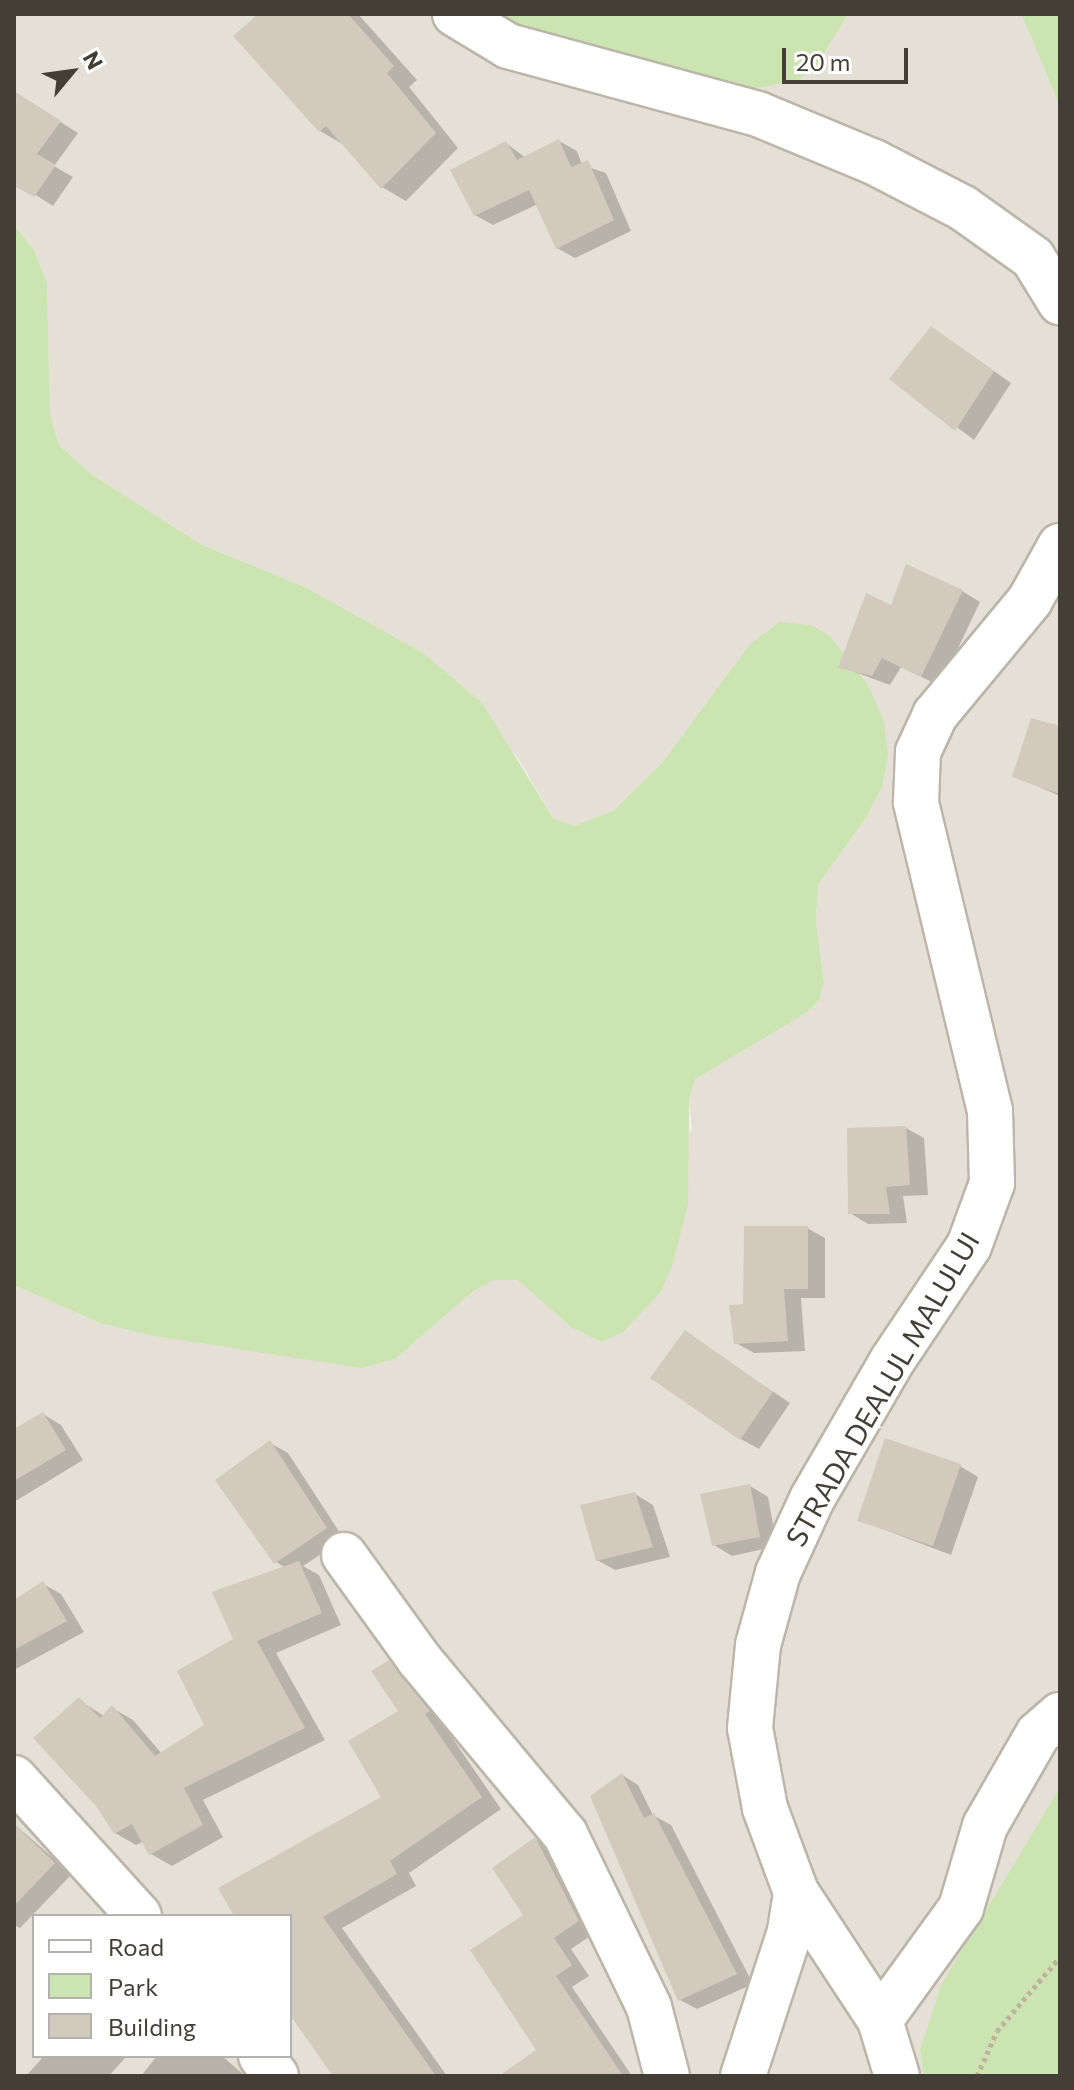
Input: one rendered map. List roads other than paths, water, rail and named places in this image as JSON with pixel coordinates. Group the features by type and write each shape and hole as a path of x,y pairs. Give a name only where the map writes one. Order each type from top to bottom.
{"street":[{"path":"455,14 508,46 758,114 874,162 963,208 1033,258 1060,302"},
{"name":"STRADA DEALUL MALULUI","path":"897,2076 880,2020 796,1892 765,1808 750,1728 758,1645 778,1573 812,1499 892,1361 969,1246 992,1183 990,1111 916,802 918,752 935,715 1030,600 1060,546"},
{"path":"344,1555 419,1659 565,1834 649,2007 667,2076"},
{"path":"880,2020 961,1908 985,1826 1038,1734 1060,1715"},
{"path":"14,1778 137,1914"},
{"path":"743,2076 790,1931 796,1892"},
{"path":"262,2058 276,2076"}]}
